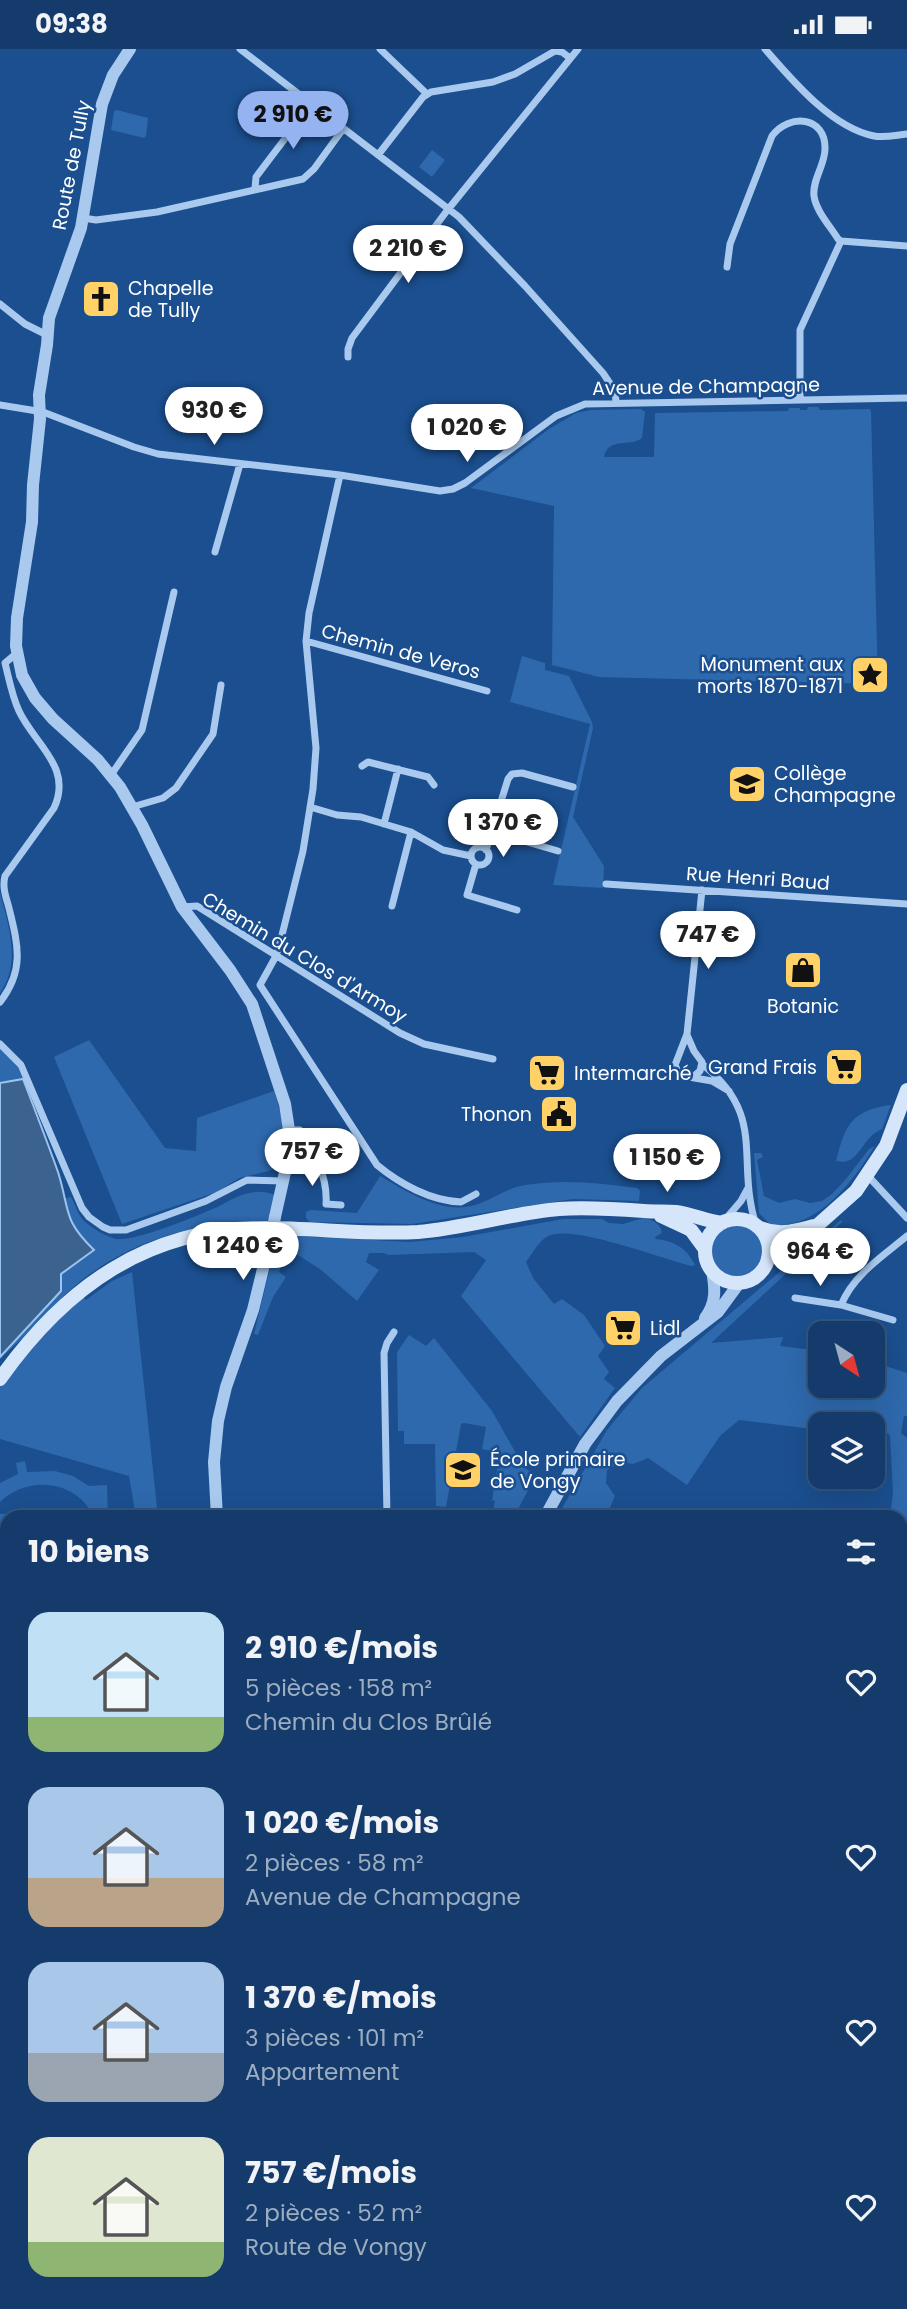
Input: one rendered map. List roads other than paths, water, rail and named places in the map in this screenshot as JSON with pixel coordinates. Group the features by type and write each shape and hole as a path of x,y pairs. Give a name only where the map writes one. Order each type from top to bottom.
{"main road":[{"path":"647,1211 686,1226 698,1237 712,1270 724,1279 740,1282 758,1275 768,1258 802,1239 850,1197 868,1175 902,1124 907,1090"},
{"path":"0,1370 72,1297 100,1275 146,1250 197,1234 267,1228 405,1232 561,1209 606,1208 677,1212 723,1222 738,1219 780,1233 815,1225"},
{"path":"705,1249 710,1234 723,1222"},
{"path":"758,1227 768,1242 768,1258"},
{"path":"0,1379 15,1357"}],"street":[{"name":"Route de Tully","path":"130,49 113,75 102,104 83,218 52,306 39,395 32,522 15,631 22,675 35,698 111,775 132,807 182,907 252,1004 285,1104 289,1129 284,1181 251,1318 231,1372 218,1421 214,1462 217,1510"},
{"path":"240,49 449,209 518,278 603,373 615,391 616,403"},
{"path":"380,49 426,94"},
{"path":"348,357 349,345 356,332 449,209 578,49"},
{"path":"765,49 803,91 844,124 873,136 907,134"},
{"path":"378,155 426,94 436,90 493,82 514,74 555,51 570,58"},
{"path":"255,188 256,177 312,103"},
{"path":"727,267 730,244 772,136 783,125 794,120 812,124 823,138 824,155 814,195 819,209 841,241"},
{"path":"83,218 96,220 157,212 298,180 311,173 343,129"},
{"path":"841,241 907,246"},
{"path":"800,400 800,330 841,241"},
{"path":"0,305 25,324 47,335"},
{"name":"Avenue de Champagne","path":"0,405 39,411 145,451 340,475 432,491 453,489 465,484 567,410 584,404 907,398"},
{"path":"215,552 240,464"},
{"path":"340,475 309,613 306,641 316,748 310,807 296,881 276,956 260,985 377,1165 402,1182 437,1198 461,1202 476,1194"},
{"path":"111,775 142,730 174,592"},
{"name":"Chemin de Veros","path":"306,641 487,691"},
{"path":"0,1002 15,979 17,965 17,940 4,887 5,876 54,809 59,796 58,773 19,712 14,697 5,663 17,653"},
{"path":"132,807 163,797 176,788 213,734 221,685"},
{"path":"362,766 368,762 398,769 428,777 434,785"},
{"path":"384,824 398,769"},
{"path":"476,865 488,862 486,849 508,779 513,774 522,773 573,787"},
{"path":"310,807 337,815 361,817 411,832 443,850 471,856 476,865 467,895 517,910"},
{"path":"392,906 411,832"},
{"path":"492,832 558,851"},
{"path":"471,856 477,848 486,849"},
{"name":"Rue Henri Baud","path":"606,884 907,904"},
{"path":"702,890 687,1034 675,1062 676,1069 683,1076 715,1082 729,1091"},
{"name":"Chemin du Clos d'Armoy","path":"182,907 197,906 400,1034 425,1044 494,1059"},
{"path":"687,1034 694,1052"},
{"path":"0,1044 21,1065 82,1208 103,1227 116,1231 132,1229 206,1201 247,1180 284,1181"},
{"path":"680,1054 685,1051 694,1052 701,1057 700,1071 693,1077"},
{"path":"702,1064 719,1077 740,1109 745,1125 748,1188 758,1227"},
{"path":"289,1129 300,1130 312,1150 326,1186 326,1204 341,1205"},
{"path":"868,1175 907,1218"},
{"path":"723,1222 748,1188"},
{"path":"841,1305 862,1273 907,1235"},
{"path":"700,1324 714,1301 712,1270"},
{"path":"549,1510 586,1444 617,1401 644,1372 718,1312 740,1282"},
{"path":"795,1298 841,1305 893,1320"},
{"path":"387,1510 384,1353 394,1332"}],"place":[{"name":"Chapelle de Tully","path":"101,299"},
{"name":"Monument aux morts 1870-1871","path":"870,675"},
{"name":"Collège Champagne","path":"747,784"},
{"name":"Botanic","path":"803,970"},
{"name":"Grand Frais","path":"844,1067"},
{"name":"Intermarché","path":"547,1073"},
{"name":"Thonon","path":"559,1114"},
{"name":"Lidl","path":"623,1328"},
{"name":"École primaire de Vongy","path":"463,1470"}]}
